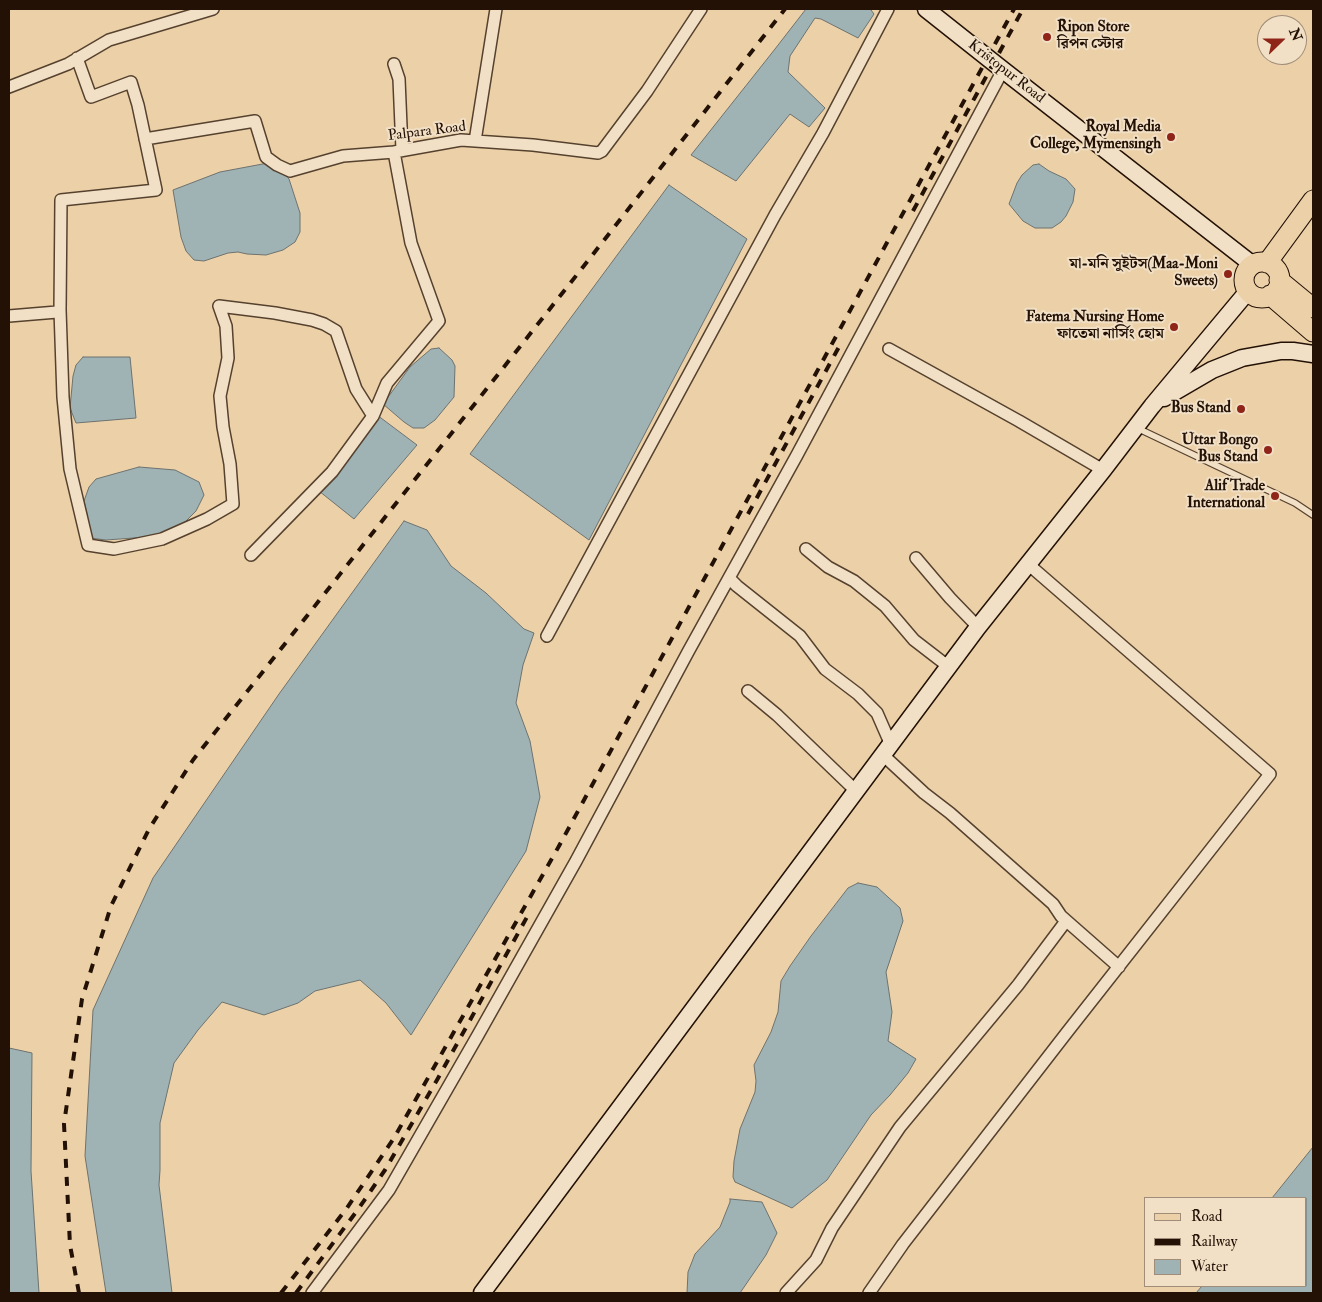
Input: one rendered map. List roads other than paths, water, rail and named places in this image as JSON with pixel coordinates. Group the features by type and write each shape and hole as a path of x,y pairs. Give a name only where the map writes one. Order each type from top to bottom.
{"main road":[{"name":"Kristopur Road","path":"926,9 1313,308"},
{"path":"1269,275 1248,268 1244,280 1248,291 1258,297 1264,297 1269,275 1313,200"},
{"path":"1269,275 1313,221"},
{"name":"Kristopur Road","path":"1269,275 1313,332"},
{"path":"482,1293 978,627 1135,427 1248,291"},
{"path":"1152,406 1212,370 1242,358 1281,351 1313,354"}],"street":[{"path":"9,87 68,64 109,40 213,9"},
{"path":"475,141 496,9"},
{"name":"Palpara Road","path":"145,138 255,121 266,157 277,166 290,171 343,156 398,151 461,140 533,145 598,153 602,151 647,91 701,9"},
{"path":"547,636 775,215 823,133 888,9"},
{"path":"77,58 90,97 132,82 156,190 61,200 60,310 63,397 70,469 88,545 114,549 162,539 207,519 233,504 230,464 223,427 220,396 228,358 226,326 219,306 312,320 336,330 356,389 373,416"},
{"path":"251,555 332,472 373,416 387,383 438,322 411,243 398,151 399,79 394,64"},
{"path":"312,1293 389,1190 478,1035 576,861 797,455 1003,70"},
{"path":"9,316 60,310"},
{"path":"889,348 1103,470"},
{"path":"806,548 828,567 854,581 885,606 914,640 949,667"},
{"path":"916,558 978,627"},
{"path":"868,1293 903,1244 1270,774 1028,564"},
{"path":"729,578 800,636 825,669 858,694 877,713 887,750 924,793 950,813 1053,904 1066,921 1118,967"},
{"path":"748,691 778,715 856,791"},
{"path":"786,1293 816,1260 832,1228 900,1127 1018,985 1066,921"}],"lane":[{"path":"1135,427 1295,503 1313,515"}],"water":[{"path":"806,9 871,9 874,14 858,38 821,19 815,18 790,56 788,72 825,108 809,127 790,114 736,181 691,155 775,49"},
{"path":"268,163 289,179 300,213 300,232 295,242 283,250 266,255 238,252 228,253 204,261 194,260 186,251 181,237 173,190 220,172"},
{"path":"1039,164 1066,179 1075,189 1073,202 1066,216 1052,228 1035,228 1023,221 1009,204 1022,175 1033,165"},
{"path":"669,185 747,239 589,540 470,454"},
{"path":"439,348 452,360 455,366 454,397 435,420 424,428 413,428 383,404 410,367 431,349"},
{"path":"83,357 130,357 136,418 76,423 70,408 73,376 76,365"},
{"path":"377,415 417,445 354,519 319,491"},
{"path":"139,467 175,470 199,482 204,495 196,511 185,522 170,531 147,537 106,540 90,538 84,501 89,487 96,479"},
{"path":"404,521 427,530 451,566 486,593 524,629 534,633 523,665 516,703 530,741 540,797 526,851 411,1035 386,1003 360,980 315,991 298,1003 264,1015 222,1002 198,1030 174,1063 160,1123 159,1185 172,1293 106,1293 85,1156 93,1010 153,878 279,694"},
{"path":"858,883 877,887 900,908 903,921 886,972 892,1012 888,1041 916,1059 908,1073 871,1115 827,1180 792,1208 735,1182 733,1177 734,1161 740,1129 755,1092 754,1065 771,1032 778,1012 781,981 811,936 848,888"},
{"path":"9,1048 32,1053 31,1171 39,1293 9,1293"},
{"path":"1313,1147 1313,1293 1196,1293 1201,1287 1307,1287 1307,1197 1273,1197"},
{"path":"730,1199 762,1202 777,1233 766,1255 740,1293 687,1293 688,1272 695,1254 720,1227"}],"railway":[{"path":"79,1293 70,1245 64,1124 82,999 111,906 149,829 193,760 785,9"},
{"path":"281,1293 347,1208 394,1138 559,846 1014,9"},
{"path":"913,211 1023,9"},
{"path":"748,514 840,345"},
{"path":"296,1293 385,1170 527,917"}],"place":[{"name":"Ripon Store রিপন স্টোর","path":"1047,37"},
{"name":"Royal Media College, Mymensingh","path":"1171,137"},
{"name":"মা-মনি সুইটস(Maa-Moni Sweets)","path":"1228,274"},
{"name":"Fatema Nursing Home ফাতেমা নার্সিং হোম","path":"1174,327"},
{"name":"Bus Stand","path":"1241,409"},
{"name":"Uttar Bongo Bus Stand","path":"1268,450"},
{"name":"Alif Trade International","path":"1275,496"}]}
